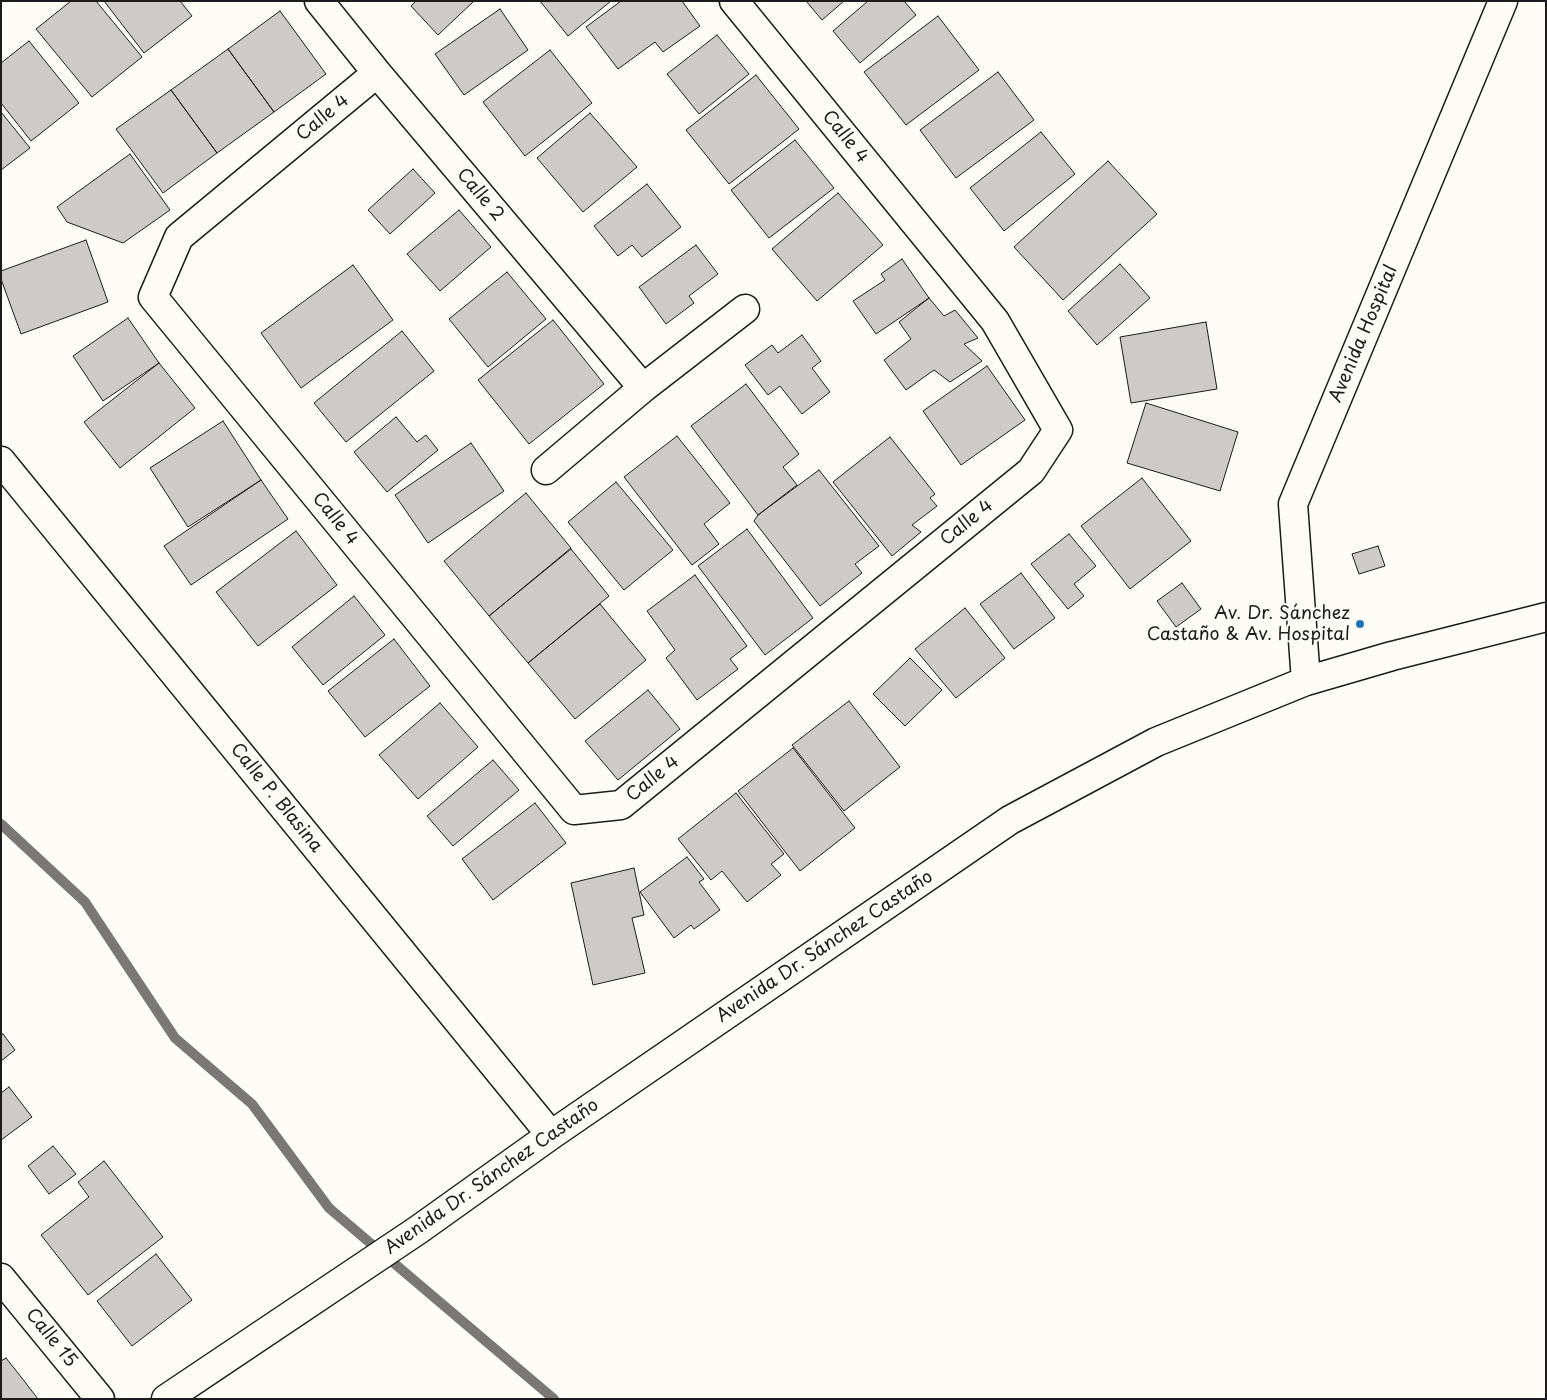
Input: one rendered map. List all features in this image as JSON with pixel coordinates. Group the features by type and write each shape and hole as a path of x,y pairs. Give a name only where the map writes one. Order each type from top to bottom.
{"street":[{"name":"Calle 2","path":"320,1 377,73 643,388"},
{"name":"Calle 4","path":"377,73 179,237 153,297 574,810 621,805 1031,471 1058,430 995,321 734,1"},
{"name":"Avenida Hospital","path":"1306,681 1293,504 1503,1"},
{"path":"546,470 643,388 745,310"},
{"name":"Calle P. Blasina","path":"1,462 551,1135"},
{"name":"Avenida Dr. Sánchez Castaño","path":"166,1399 418,1230 551,1135 1010,820 1156,742 1306,681 1392,656 1546,617"},
{"name":"Calle 15","path":"1,1278 100,1399"}],"building":[{"path":"71,1 96,1 142,57 92,97 36,29"},
{"path":"104,1 180,1 192,16 144,53"},
{"path":"416,1 474,1 438,35 411,6"},
{"path":"540,1 611,1 568,36"},
{"path":"621,1 682,1 700,26 663,52 655,42 618,69 586,27"},
{"path":"806,1 844,1 822,20"},
{"path":"868,1 904,1 916,15 860,63 833,31"},
{"path":"500,9 528,50 464,95 435,54"},
{"path":"280,11 326,74 274,112 228,49"},
{"path":"938,16 979,70 906,125 864,72"},
{"path":"717,35 749,74 699,114 667,74"},
{"path":"29,41 79,103 31,141 1,103 1,63"},
{"path":"228,49 274,112 217,153 171,90"},
{"path":"550,50 592,103 525,156 483,102"},
{"path":"998,72 1034,120 956,178 920,130"},
{"path":"756,75 799,129 729,184 686,130"},
{"path":"171,90 217,153 163,193 116,129"},
{"path":"1,112 30,148 1,170"},
{"path":"590,113 637,167 583,212 537,158"},
{"path":"1041,132 1075,174 1004,231 970,188"},
{"path":"795,140 834,188 769,238 731,190"},
{"path":"130,154 170,210 123,243 67,222 57,207"},
{"path":"1108,161 1157,214 1063,300 1014,247"},
{"path":"413,169 435,193 390,234 368,210"},
{"path":"647,184 681,227 642,257 632,245 618,256 594,226"},
{"path":"838,193 883,245 817,301 772,249"},
{"path":"459,210 491,247 440,291 407,254"},
{"path":"86,240 108,302 21,334 1,279 1,271"},
{"path":"696,245 718,274 689,296 694,303 666,324 639,287"},
{"path":"902,259 929,298 876,334 853,301 885,280 881,274"},
{"path":"1120,264 1150,298 1097,345 1068,311"},
{"path":"353,265 393,320 301,388 261,333"},
{"path":"507,272 546,319 488,367 449,319"},
{"path":"929,298 944,316 955,310 978,338 964,344 982,361 950,382 934,370 906,390 884,360 911,339 899,322"},
{"path":"128,318 159,363 103,401 73,356"},
{"path":"553,320 604,384 529,444 478,380"},
{"path":"1206,322 1217,389 1131,403 1120,337"},
{"path":"402,331 434,371 346,442 314,403"},
{"path":"802,335 821,361 812,368 830,392 802,414 780,386 768,395 745,365 772,345 778,353"},
{"path":"159,363 195,408 120,468 84,422"},
{"path":"987,366 1025,420 961,465 923,411"},
{"path":"746,384 799,454 783,467 797,485 758,515 691,426"},
{"path":"1146,403 1238,432 1220,491 1127,463"},
{"path":"396,417 417,442 426,435 438,450 387,492 354,452"},
{"path":"223,421 261,480 188,527 150,468"},
{"path":"677,436 730,503 704,524 719,544 692,565 624,477"},
{"path":"890,437 935,494 930,498 937,506 912,525 921,532 892,556 833,482"},
{"path":"471,443 504,491 428,543 395,495"},
{"path":"819,470 879,546 855,564 862,573 820,606 754,521 758,515"},
{"path":"1142,478 1191,541 1130,589 1081,526"},
{"path":"261,480 288,519 191,585 164,546"},
{"path":"616,482 673,550 624,590 568,522"},
{"path":"526,493 571,548 489,616 444,561"},
{"path":"747,529 813,618 765,655 698,566"},
{"path":"296,531 337,585 258,646 216,592"},
{"path":"1069,534 1096,566 1074,584 1084,596 1068,609 1031,564"},
{"path":"1378,546 1385,566 1359,574 1352,554"},
{"path":"571,549 609,596 528,663 489,616"},
{"path":"1021,573 1055,618 1014,649 980,604"},
{"path":"695,575 747,646 730,659 738,669 697,700 666,658 675,650 647,611"},
{"path":"1182,583 1201,609 1176,627 1157,601"},
{"path":"354,596 385,635 323,685 292,647"},
{"path":"600,604 646,660 575,719 528,663"},
{"path":"965,608 1005,658 956,698 915,649"},
{"path":"394,639 430,686 365,737 328,691"},
{"path":"910,658 942,690 905,726 873,694"},
{"path":"648,690 680,729 618,780 585,741"},
{"path":"849,701 900,767 844,811 792,745"},
{"path":"440,703 478,747 418,799 379,755"},
{"path":"793,748 855,828 800,871 738,791"},
{"path":"493,760 519,790 453,846 427,816"},
{"path":"736,793 784,854 771,864 781,875 747,902 722,871 711,880 678,839"},
{"path":"535,803 566,843 493,900 462,859"},
{"path":"687,857 704,879 699,882 720,910 694,929 691,925 674,938 640,892"},
{"path":"634,868 644,915 632,918 645,973 593,985 571,883"},
{"path":"3,1034 15,1050 1,1061 1,1035"},
{"path":"9,1087 32,1117 1,1140 1,1093"},
{"path":"53,1146 76,1174 49,1194 28,1166"},
{"path":"104,1161 163,1237 88,1295 41,1235 89,1197 78,1182"},
{"path":"156,1254 192,1300 132,1346 97,1301"},
{"path":"6,1358 38,1399 1,1399 1,1361"}],"waterway":[{"path":"1,824 85,902 175,1038 252,1104 329,1208 554,1399"}],"place":[{"name":"Av. Dr. Sánchez Castaño & Av. Hospital","path":"1360,624"}]}
